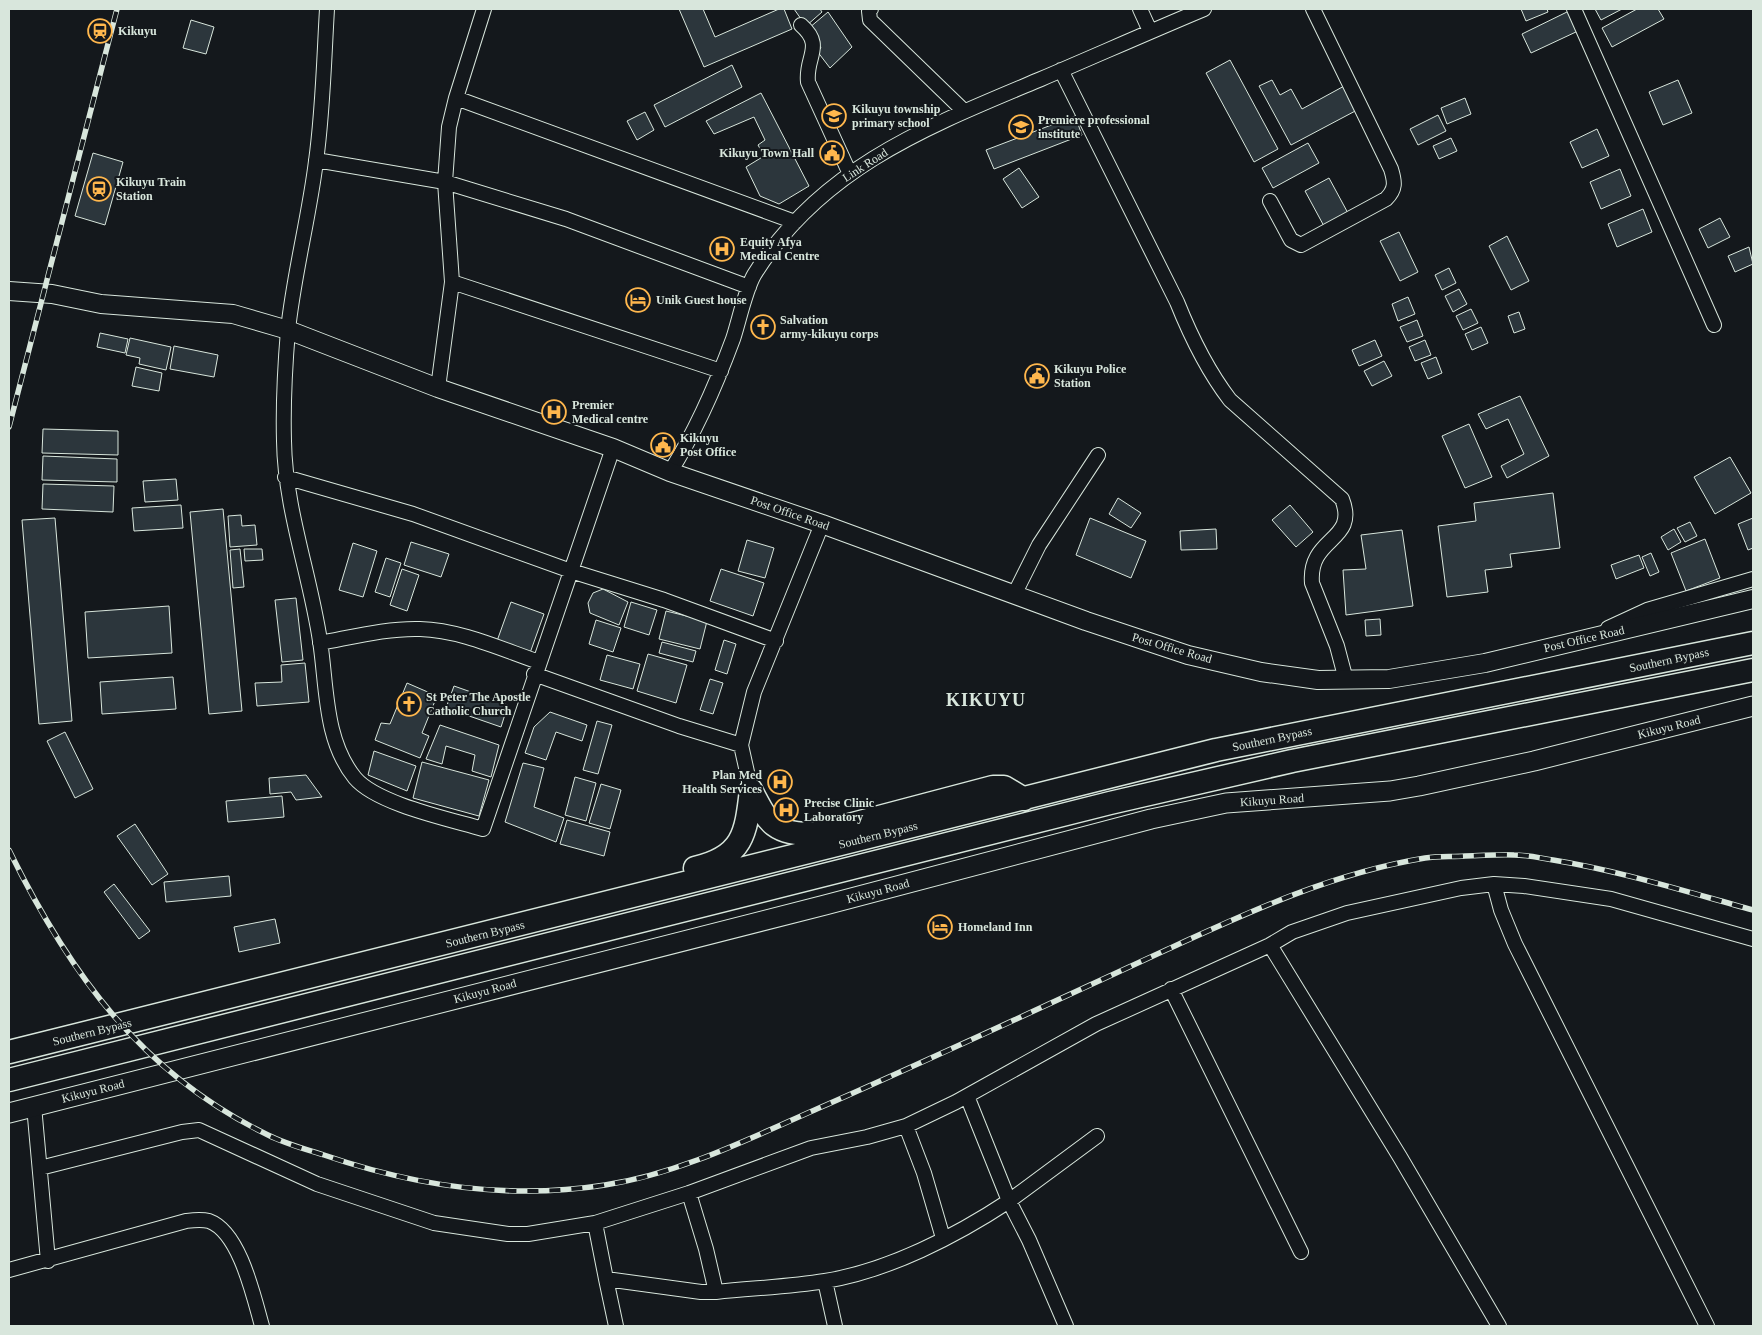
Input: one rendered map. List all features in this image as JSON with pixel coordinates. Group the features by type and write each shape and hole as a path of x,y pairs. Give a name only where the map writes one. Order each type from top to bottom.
{"highway":[{"name":"Southern Bypass","path":"9,1052 1216,750 1753,643"},
{"name":"Southern Bypass","path":"9,1080 1129,798 1292,761 1753,670"},
{"path":"750,790 767,819 782,832 792,834 815,834 837,829 993,787 1004,787 1024,799"},
{"path":"563,914 580,897 596,890 706,865 732,852 742,840 746,827 750,790"}],"main road":[{"name":"Kikuyu Road","path":"9,1113 1195,809 1226,803 1390,791 1419,786 1534,761 1753,706"}],"street":[{"path":"327,9 316,160 288,330 284,439 285,477 312,593 320,643 326,701 339,750 357,780 372,791 392,801 483,829 536,668 613,448"},
{"path":"438,388 452,282 445,182 449,127 456,98 484,9"},
{"path":"871,9 869,11 870,20 964,112"},
{"path":"1140,9 1150,32"},
{"name":"Link Road","path":"670,472 684,451 721,371 749,287 779,239 816,199 850,174 893,147 964,112 1204,9"},
{"path":"1270,201 1291,240 1301,245 1386,199 1393,192 1395,182 1391,169 1314,9"},
{"path":"1574,9 1714,325"},
{"path":"801,25 811,34 814,45 807,71 808,82 850,174"},
{"path":"1061,70 1177,302 1190,335 1217,383 1230,400 1342,499 1346,519 1344,527 1314,558 1311,572 1312,583 1337,646 1346,680"},
{"path":"456,98 795,222"},
{"path":"316,160 445,182 566,219 749,287"},
{"path":"452,282 721,371"},
{"name":"Post Office Road","path":"9,291 52,294 100,304 233,314 288,330 438,388 613,448 670,472 822,524 1014,595 1188,655 1261,672 1318,680 1388,679 1436,672 1585,640 1753,599"},
{"path":"1014,595 1039,545 1098,455"},
{"path":"285,477 413,514 571,571 664,600 776,640"},
{"path":"750,790 741,745 754,692 822,524"},
{"path":"1585,640 1647,610 1753,579"},
{"path":"320,643 390,631 420,629 450,633 680,726 741,745"},
{"path":"40,1168 182,1132 199,1130 317,1184 434,1223 508,1234 528,1234 595,1223 689,1193 811,1148 867,1137 906,1126 967,1096 1072,1036 1270,945 1292,932 1347,914 1460,888 1494,884 1524,886 1612,899 1753,939"},
{"path":"1494,884 1501,910 1515,944 1707,1326"},
{"path":"1270,945 1395,1148 1499,1326"},
{"path":"1171,989 1301,1252"},
{"path":"967,1096 1009,1201 1029,1240 1066,1326"},
{"path":"34,1106 48,1261"},
{"path":"906,1126 924,1173 942,1238"},
{"path":"606,1279 701,1292 716,1292 825,1281 859,1273 909,1255 1009,1201 1097,1136"},
{"path":"689,1193 706,1248 716,1292"},
{"path":"9,1270 48,1261 186,1221 200,1219 211,1222 231,1242 244,1265 262,1326"},
{"path":"595,1223 616,1326"},
{"path":"825,1281 835,1326"}],"building":[{"path":"679,9 703,9 715,37 779,9 784,9 792,29 704,67"},
{"path":"794,9 820,9 822,12 806,26"},
{"path":"1521,9 1547,9 1548,12 1526,21"},
{"path":"1595,9 1622,9 1601,20"},
{"path":"1637,9 1658,9 1664,19 1612,47 1602,28"},
{"path":"1569,11 1578,31 1531,53 1522,34"},
{"path":"828,12 852,47 830,68 817,51 821,48 809,28"},
{"path":"191,20 214,27 206,54 183,48"},
{"path":"1230,60 1278,149 1254,162 1206,73"},
{"path":"732,65 742,87 665,127 654,105"},
{"path":"1272,80 1280,95 1291,89 1302,109 1346,85 1359,109 1291,145 1259,86"},
{"path":"1678,80 1692,113 1663,125 1649,92"},
{"path":"761,93 809,186 779,204 760,196 746,167 764,156 758,145 765,140 754,117 714,134 706,121"},
{"path":"1465,98 1471,114 1447,124 1441,108"},
{"path":"645,112 654,130 637,140 627,121"},
{"path":"1438,115 1446,131 1418,145 1410,129"},
{"path":"1075,116 1082,135 994,169 986,150"},
{"path":"1597,129 1609,156 1582,168 1570,142"},
{"path":"1451,138 1457,151 1439,159 1433,146"},
{"path":"1308,143 1319,163 1273,188 1262,168"},
{"name":"Kikuyu Train Station","path":"93,153 123,162 105,225 75,216"},
{"path":"1019,168 1039,197 1022,208 1003,179"},
{"path":"1620,169 1631,196 1601,209 1590,182"},
{"path":"1329,178 1349,215 1325,228 1305,191"},
{"path":"1643,209 1652,232 1617,247 1608,224"},
{"path":"1720,218 1730,237 1708,248 1699,229"},
{"path":"1399,232 1418,272 1400,281 1380,241"},
{"path":"1507,236 1529,281 1511,290 1489,246"},
{"path":"1749,247 1753,264 1735,272 1728,256"},
{"path":"1449,268 1456,283 1442,290 1435,275"},
{"path":"1459,289 1467,304 1453,312 1445,296"},
{"path":"1408,297 1415,314 1398,321 1392,304"},
{"path":"1471,309 1478,323 1463,330 1456,316"},
{"path":"1519,312 1525,329 1514,333 1508,316"},
{"path":"1417,320 1423,336 1407,342 1400,327"},
{"path":"1481,327 1488,343 1472,350 1465,334"},
{"path":"100,333 128,339 125,353 97,347"},
{"path":"130,338 171,347 166,370 139,364 140,358 126,355"},
{"path":"1375,340 1382,356 1359,366 1352,350"},
{"path":"1425,340 1431,355 1415,361 1409,347"},
{"path":"174,346 218,355 214,377 170,369"},
{"path":"1436,357 1442,373 1428,379 1421,363"},
{"path":"1384,361 1392,376 1372,386 1364,371"},
{"path":"136,367 162,373 159,391 132,386"},
{"path":"1520,396 1549,456 1507,478 1501,466 1524,454 1508,419 1486,429 1478,414"},
{"path":"1469,424 1492,477 1465,488 1442,436"},
{"path":"43,429 118,431 118,455 42,453"},
{"path":"43,456 117,459 117,482 42,480"},
{"path":"1730,457 1751,493 1715,514 1694,477"},
{"path":"176,479 178,500 145,502 143,481"},
{"path":"43,484 114,486 113,512 42,509"},
{"path":"1553,493 1560,548 1510,554 1512,567 1485,570 1488,592 1447,597 1438,526 1476,521 1474,503"},
{"path":"1118,498 1141,513 1131,528 1109,514"},
{"path":"181,505 183,528 134,531 132,508"},
{"path":"1290,505 1313,532 1296,547 1272,520"},
{"path":"223,509 242,711 209,714 190,512"},
{"path":"241,515 242,526 255,525 257,545 230,547 228,516"},
{"path":"55,518 72,721 39,724 22,520"},
{"path":"1090,518 1146,541 1131,578 1076,555"},
{"path":"1753,518 1753,548 1748,550 1738,524"},
{"path":"1690,522 1697,536 1685,542 1677,528"},
{"path":"1216,529 1217,549 1181,550 1180,531"},
{"path":"1674,529 1681,542 1668,550 1661,537"},
{"path":"1402,530 1413,606 1346,615 1343,570 1366,569 1361,535"},
{"path":"1705,539 1720,578 1686,591 1671,553"},
{"path":"747,540 774,548 765,578 738,571"},
{"path":"411,542 449,554 441,577 404,565"},
{"path":"353,543 377,551 363,597 339,590"},
{"path":"240,549 244,587 233,588 230,550"},
{"path":"244,549 262,549 263,560 245,561"},
{"path":"1651,553 1659,572 1650,576 1642,557"},
{"path":"1639,555 1644,568 1616,579 1611,565"},
{"path":"386,558 401,563 390,597 375,592"},
{"path":"402,569 419,575 407,611 390,605"},
{"path":"721,569 764,583 753,616 710,601"},
{"path":"603,589 628,602 619,625 590,613 588,603 593,593"},
{"path":"296,598 303,660 282,662 275,600"},
{"path":"511,602 544,614 530,653 497,641"},
{"path":"631,602 657,610 649,635 624,627"},
{"path":"169,606 172,653 88,658 85,612"},
{"path":"666,611 707,621 700,649 659,639"},
{"path":"1380,619 1381,635 1366,636 1365,620"},
{"path":"596,620 621,628 613,652 589,644"},
{"path":"724,640 736,644 727,674 715,670"},
{"path":"662,642 696,651 693,662 659,653"},
{"path":"648,654 687,665 676,703 637,691"},
{"path":"607,655 640,664 633,689 600,680"},
{"path":"305,663 309,702 257,706 255,683 282,682 281,665"},
{"path":"173,677 176,709 102,714 100,682"},
{"path":"710,679 723,683 713,714 700,710"},
{"path":"407,683 437,696 422,733 429,736 420,758 375,740 381,723 390,724"},
{"path":"454,686 508,705 501,727 446,708"},
{"path":"550,712 587,725 582,741 556,732 546,760 525,753 534,727"},
{"path":"597,721 612,725 598,774 583,770"},
{"path":"440,725 499,745 491,777 472,771 475,755 446,746 442,764 426,759"},
{"path":"65,732 93,789 75,798 47,741"},
{"path":"374,751 416,766 407,791 368,775"},
{"path":"422,762 489,780 479,816 413,798"},
{"path":"523,763 544,768 534,807 564,818 556,842 505,822"},
{"path":"306,775 322,797 296,800 291,792 270,794 269,778"},
{"path":"575,777 596,783 586,821 565,815"},
{"path":"601,784 621,790 610,829 589,823"},
{"path":"282,796 284,817 228,822 226,801"},
{"path":"567,820 610,832 604,856 560,844"},
{"path":"135,824 168,874 152,885 117,836"},
{"path":"229,876 231,896 166,902 164,882"},
{"path":"114,884 150,931 139,939 104,892"},
{"path":"275,919 280,943 239,952 234,927"}],"railway":[{"path":"9,427 117,9"},
{"path":"9,850 57,938 84,978 114,1016 146,1050 183,1082 223,1110 282,1141 358,1166 427,1182 498,1190 534,1191 605,1185 662,1172 690,1163 745,1141 869,1086 1261,908 1325,883 1391,865 1435,857 1529,856 1629,876 1753,910"}],"place":[{"name":"Kikuyu","path":"100,31"},
{"name":"Kikuyu township primary school","path":"834,116"},
{"name":"Premiere professional institute","path":"1021,127"},
{"name":"Kikuyu Town Hall","path":"832,153"},
{"name":"Kikuyu Train Station","path":"99,189"},
{"name":"Equity Afya Medical Centre","path":"722,249"},
{"name":"Unik Guest house","path":"638,300"},
{"name":"Salvation army-kikuyu corps","path":"763,327"},
{"name":"Kikuyu Police Station","path":"1037,376"},
{"name":"Premier Medical centre","path":"554,412"},
{"name":"Kikuyu Post Office","path":"663,445"},
{"name":"St Peter The Apostle Catholic Church","path":"409,704"},
{"name":"Plan Med Health Services","path":"780,782"},
{"name":"Precise Clinic Laboratory","path":"786,810"},
{"name":"Homeland Inn","path":"940,927"}],"district":[{"name":"KIKUYU","path":"986,700"}]}
